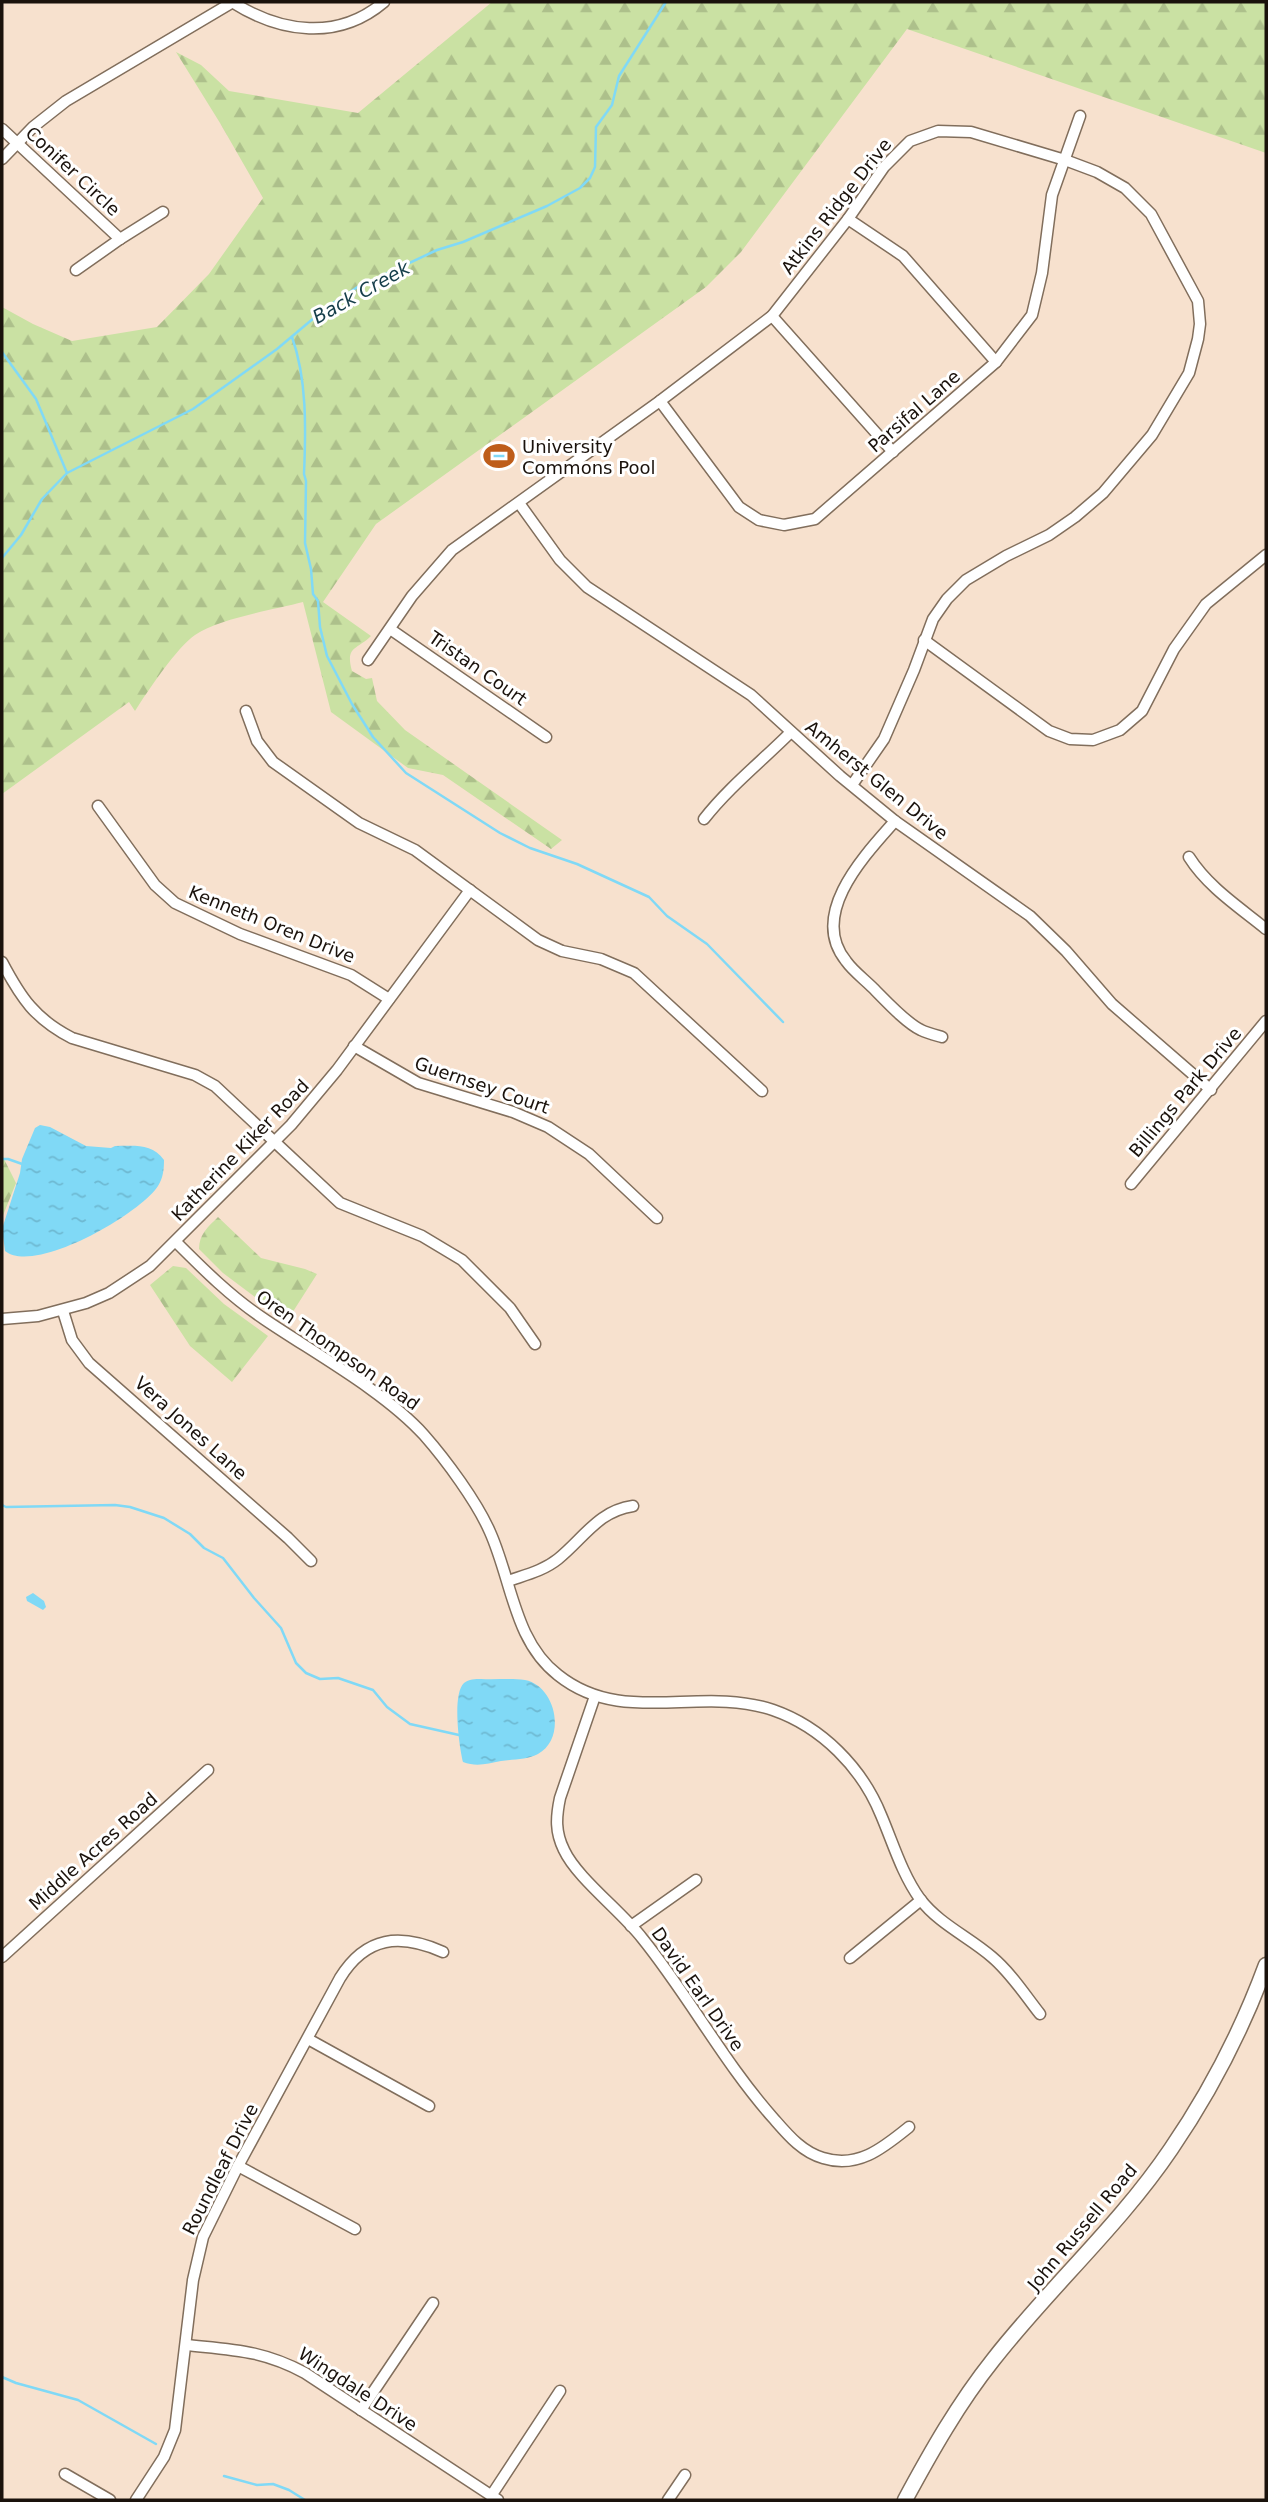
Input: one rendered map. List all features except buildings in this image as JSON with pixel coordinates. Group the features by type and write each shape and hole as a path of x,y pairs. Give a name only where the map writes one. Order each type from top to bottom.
{"street":[{"path":"2,159 48,113 232,2 260,18 300,29 339,26 368,15 384,2"},
{"name":"Parsifal Lane","path":"660,401 739,507 758,520 771,523 784,525 815,519 996,362 1032,315 1042,273 1052,195 1080,116"},
{"name":"Conifer Circle","path":"2,129 120,239"},
{"name":"Atkins Ridge Drive","path":"369,660 412,596 453,550 660,401 772,316 848,219 884,167 909,141 938,131 971,132 1065,160 1097,172 1125,188 1151,214 1198,301 1199,331 1189,373 1152,435 1103,493 1049,535 966,580 947,599 933,619 884,739 852,785"},
{"path":"76,270 163,212"},
{"path":"848,219 903,256 996,362"},
{"path":"772,316 893,452"},
{"name":"Amherst Glen Drive","path":"519,503 560,560 587,587 751,695 895,821 1030,916 1066,951 1112,1004 1211,1090"},
{"path":"924,640 1049,731 1070,739 1093,740 1120,730 1142,711 1174,649 1206,604 1266,555"},
{"name":"Tristan Court","path":"390,629 546,737"},
{"path":"246,711 257,741 273,762 359,823 415,850 551,948 601,959 634,973 762,1091"},
{"path":"704,819 718,801 791,732"},
{"name":"Kenneth Oren Drive","path":"97,806 155,885 175,903 240,934 351,975 389,999"},
{"path":"895,821 870,850 839,894 834,913 835,937 844,960 880,995 920,1030 942,1037"},
{"path":"1189,857 1208,882 1266,929"},
{"name":"Katherine Kiker Road","path":"2,1319 63,1311 109,1293 133,1279 176,1242 275,1143 321,1089 470,890"},
{"path":"2,962 25,1002 56,1029 72,1038 201,1077 222,1091 340,1203 422,1236 462,1260 510,1308 535,1344"},
{"name":"Billings Park Drive","path":"1131,1184 1266,1021"},
{"name":"Guernsey Court","path":"354,1046 418,1083 513,1112 548,1127 589,1154 657,1218"},
{"name":"Oren Thompson Road","path":"176,1242 217,1283 246,1306 388,1402 416,1427 484,1518 499,1552 521,1625 539,1656 565,1681 595,1696 634,1703 722,1700 739,1702 783,1714 814,1731 840,1752 862,1779 881,1813 911,1884 921,1900 939,1919 997,1961 1040,2014"},
{"name":"Vera Jones Lane","path":"63,1311 72,1340 89,1363 311,1561"},
{"path":"508,1581 546,1567 605,1515 633,1506"},
{"name":"David Earl Drive","path":"595,1696 560,1798 556,1827 562,1847 574,1865 631,1926 664,1967 727,2063 755,2098 802,2148 826,2160 859,2160 882,2149 909,2127"},
{"name":"Middle Acres Road","path":"2,1957 208,1770"},
{"path":"631,1926 696,1880"},
{"path":"850,1958 921,1900"},
{"name":"Roundleaf Drive","path":"136,2500 164,2457 175,2430 198,2253 209,2220 340,1978 356,1957 385,1940 407,1939 443,1952"},
{"name":"John Russell Road","path":"905,2500 953,2416 985,2371 1106,2231 1171,2149 1217,2074 1243,2024 1266,1965"},
{"path":"308,2039 429,2106"},
{"path":"238,2166 355,2229"},
{"path":"361,2410 433,2303"},
{"name":"Wingdale Drive","path":"186,2345 245,2351 279,2360 305,2374 494,2498"},
{"path":"494,2498 560,2391"},
{"path":"65,2474 110,2500"},
{"path":"668,2500 685,2474"}],"green space":[{"path":"492,2 1266,2 1266,153 907,29 741,252 706,287 376,524 323,602 371,636 351,653 352,671 366,679 372,678 377,701 405,730 562,840 551,849 443,775 408,768 331,712 303,602 232,619 195,635 172,659 135,711 129,702 2,794 2,307 72,341 157,327 209,274 263,198 176,52 201,65 229,91 358,113"},
{"path":"2,1155 16,1183 2,1218"},
{"path":"218,1217 261,1258 317,1274 287,1321 223,1273 199,1249 202,1235"},
{"path":"173,1266 186,1268 224,1304 268,1336 232,1382 190,1346 150,1285"}],"water":[{"name":"University Commons Pool","path":"503,446 510,451 504,458 508,464 503,470 499,470 491,458"},
{"path":"40,1125 50,1127 86,1146 148,1148 164,1160 160,1183 131,1211 86,1238 39,1255 19,1256 5,1251 2,1229 22,1159 35,1128"},
{"path":"33,1593 44,1601 46,1607 43,1610 27,1601 26,1597"},
{"path":"481,1679 525,1680 536,1684 544,1692 554,1713 555,1725 553,1737 538,1754 482,1764 463,1762 458,1733 458,1698 464,1683"}],"waterway":[{"name":"Back Creek","path":"2,558 21,535 42,499 67,473 193,409 356,288 437,250 463,242 547,206 580,188 590,178 595,167 596,127 612,105 619,76 666,2"},
{"path":"292,337 297,353 304,404 305,543 313,594 318,601 320,627 327,656 373,737 406,773 500,833 649,897 667,916 707,944 783,1022"},
{"path":"2,352 36,399 67,473"},
{"path":"2,1159 25,1165"},
{"path":"2,1505 115,1505 164,1518 190,1534 204,1548 223,1558 281,1628 296,1663 306,1673 320,1679 338,1678 373,1690 387,1707 410,1724 459,1735"},
{"path":"2,2377 78,2400 156,2444"},
{"path":"224,2476 257,2485 273,2484 305,2500"}],"place":[{"name":"University Commons Pool","path":"499,456"}]}
